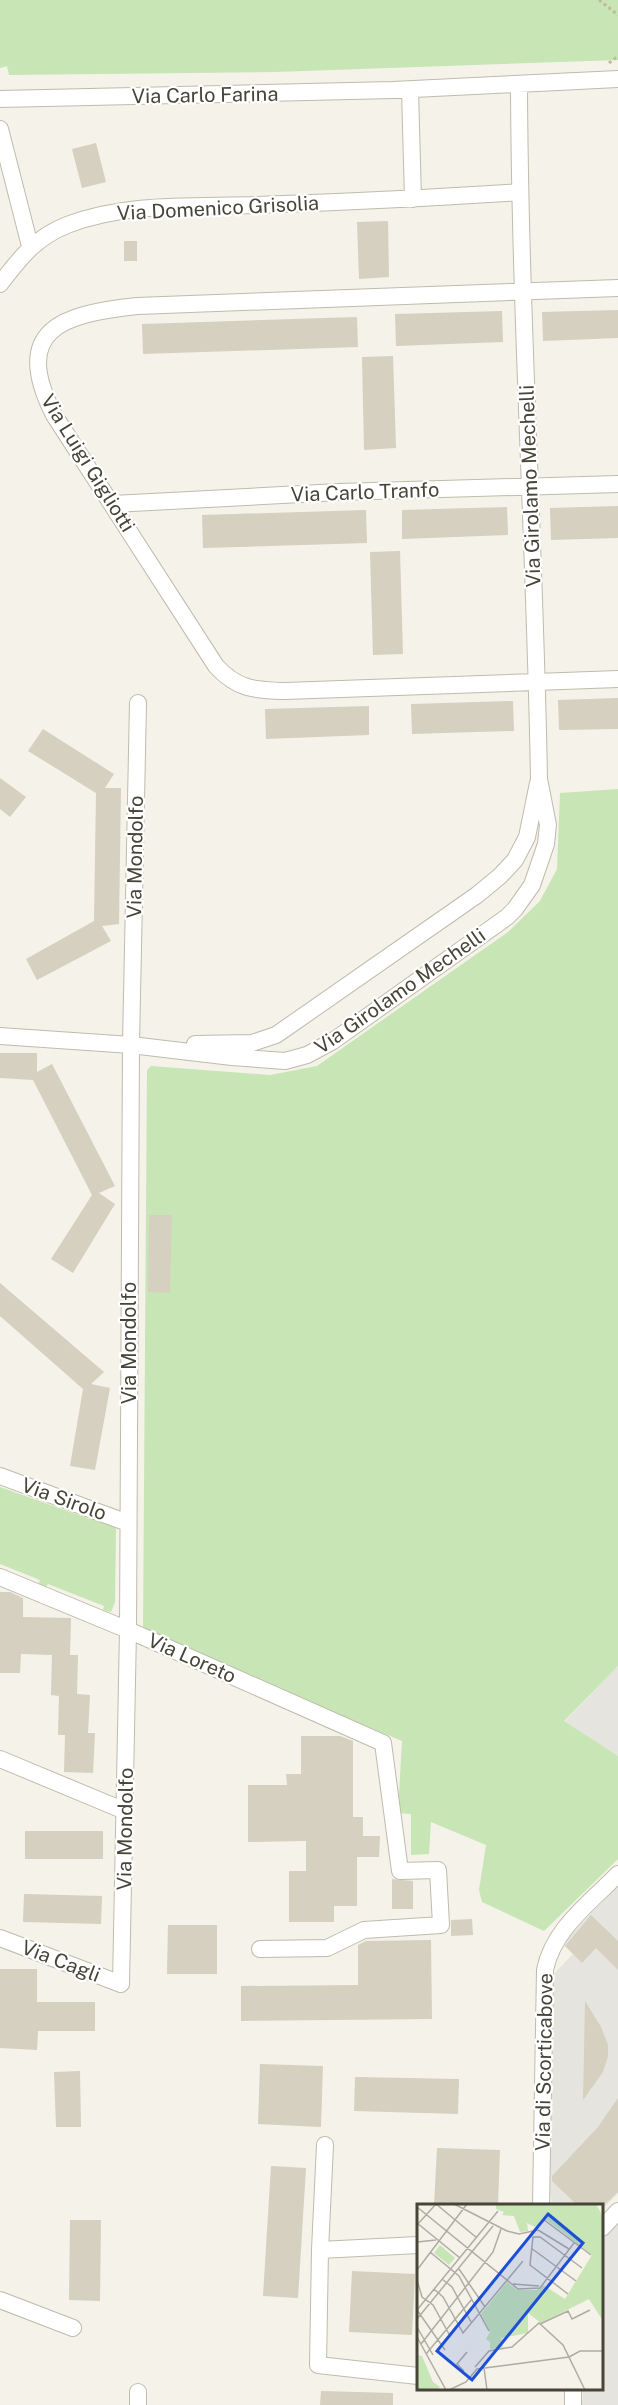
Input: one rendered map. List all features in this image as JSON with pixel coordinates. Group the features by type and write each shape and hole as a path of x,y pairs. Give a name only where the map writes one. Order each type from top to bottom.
{"street":[{"name":"Via Carlo Farina","path":"0,99 410,90 618,79"},
{"name":"Via Girolamo Mechelli","path":"130,1045 232,1058 285,1061 307,1055 333,1041 498,924 515,909 532,885 546,844 548,825 539,779 531,487 522,292 519,86"},
{"path":"410,90 413,199"},
{"path":"0,129 30,246 0,284"},
{"name":"Via Domenico Grisolia","path":"30,246 66,226 125,210 413,199 520,192"},
{"name":"Via Luigi Gigliotti","path":"618,288 137,306 87,312 65,320 53,331 42,346 37,363 39,380 54,415 216,666 236,684 252,690 285,691 618,679"},
{"name":"Via Carlo Tranfo","path":"113,504 339,492 618,484"},
{"name":"Via Mondolfo","path":"122,1984 128,1630 130,1045 138,703"},
{"name":"Via Girolamo Mechelli","path":"130,1045 252,1043 287,1029 477,895 509,867 527,837 539,779"},
{"path":"0,1036 130,1045"},
{"name":"Via Sirolo","path":"0,1476 128,1523"},
{"name":"Via Loreto","path":"0,1577 128,1630 383,1743 400,1871 438,1870 441,1925 364,1930 327,1948 260,1949"},
{"path":"0,1758 125,1811"},
{"name":"Via di Scorticabove","path":"541,2204 547,1959 561,1932 618,1874"},
{"name":"Via Cagli","path":"0,1938 122,1984"},
{"path":"325,2145 318,2365 417,2376"},
{"path":"603,2227 618,2211"},
{"path":"320,2250 417,2245"},
{"path":"0,2300 73,2328"}],"path":[{"path":"599,0 618,15"}],"shaded area":[{"path":"618,1666 618,1756 564,1722"},
{"path":"618,1886 618,2193 603,2209 603,2204 552,2204 548,2180 551,1977 573,1954 562,1943"},
{"path":"618,2224 618,2405 582,2405 583,2390 603,2390 603,2243 606,2236"}],"green space":[{"path":"0,0 618,0 618,60 275,72 9,75 7,66 0,68"},
{"path":"618,789 618,1666 564,1721 618,1756 618,1859 544,1931 482,1902 479,1890 486,1845 431,1822 429,1854 411,1855 411,1814 398,1813 402,1741 143,1631 147,1070 151,1066 270,1075 317,1066 508,932 540,901 557,869 560,793"},
{"path":"0,1487 90,1519 92,1514 116,1526 115,1602 111,1612 103,1610 104,1606 48,1584 46,1587 38,1585 40,1580 0,1564"}],"building":[{"path":"96,143 106,182 82,188 72,149"},
{"path":"388,221 389,277 359,279 357,222"},
{"path":"124,241 137,241 137,261 124,261"},
{"path":"618,310 618,338 543,341 542,312"},
{"path":"502,311 503,342 396,346 395,314"},
{"path":"357,317 358,347 143,354 142,324"},
{"path":"393,356 396,448 364,450 362,357"},
{"path":"618,506 618,538 551,540 550,508"},
{"path":"507,507 508,535 402,539 402,510"},
{"path":"366,510 367,543 203,548 202,515"},
{"path":"400,551 403,654 373,655 370,552"},
{"path":"618,698 618,729 559,730 558,700"},
{"path":"513,701 514,731 412,734 411,704"},
{"path":"369,706 369,735 266,739 265,709"},
{"path":"43,729 114,774 105,788 121,788 119,924 102,926 111,941 37,980 26,959 94,921 96,793 28,751"},
{"path":"0,778 26,797 10,817 0,809"},
{"path":"0,1053 37,1053 37,1072 52,1064 115,1186 99,1193 115,1204 73,1273 51,1259 92,1195 33,1080 0,1078"},
{"path":"149,1215 172,1215 170,1293 148,1292"},
{"path":"0,1283 104,1372 91,1384 110,1388 95,1470 70,1466 83,1389 0,1316"},
{"path":"0,1592 10,1592 23,1598 23,1617 71,1618 70,1655 78,1655 77,1694 90,1695 88,1733 95,1733 93,1773 64,1772 65,1735 58,1735 59,1696 51,1695 52,1655 21,1654 20,1673 0,1673"},
{"path":"301,1736 340,1736 353,1741 353,1817 363,1817 363,1836 380,1836 379,1857 357,1857 357,1906 334,1906 334,1922 289,1922 289,1871 306,1871 306,1841 248,1842 248,1785 287,1785 286,1774 301,1774"},
{"path":"25,1831 103,1831 103,1859 25,1859"},
{"path":"392,1879 413,1881 413,1909 392,1909"},
{"path":"24,1894 102,1896 101,1924 23,1922"},
{"path":"591,1915 618,1941 618,1970 596,1948 582,1963 565,1946"},
{"path":"472,1919 473,1935 451,1936 451,1920"},
{"path":"168,1925 217,1925 217,1974 167,1974"},
{"path":"431,1940 432,2019 241,2021 241,1986 358,1985 358,1945 366,1941"},
{"path":"0,1969 37,1969 37,2002 95,2002 95,2031 38,2031 37,2050 0,2048"},
{"path":"585,2001 601,2027 608,2045 608,2056 603,2072 583,2100"},
{"path":"260,2064 323,2066 321,2127 258,2124"},
{"path":"80,2071 81,2127 56,2127 54,2072"},
{"path":"355,2077 459,2079 458,2114 354,2111"},
{"path":"618,2098 618,2192 604,2205 576,2204 552,2181 552,2176 598,2127"},
{"path":"437,2148 500,2150 498,2204 434,2204"},
{"path":"271,2166 306,2168 298,2298 263,2296"},
{"path":"70,2220 101,2220 100,2301 69,2300"},
{"path":"352,2271 415,2274 412,2335 349,2332"},
{"path":"321,2391 393,2393 393,2405 320,2405"}]}
